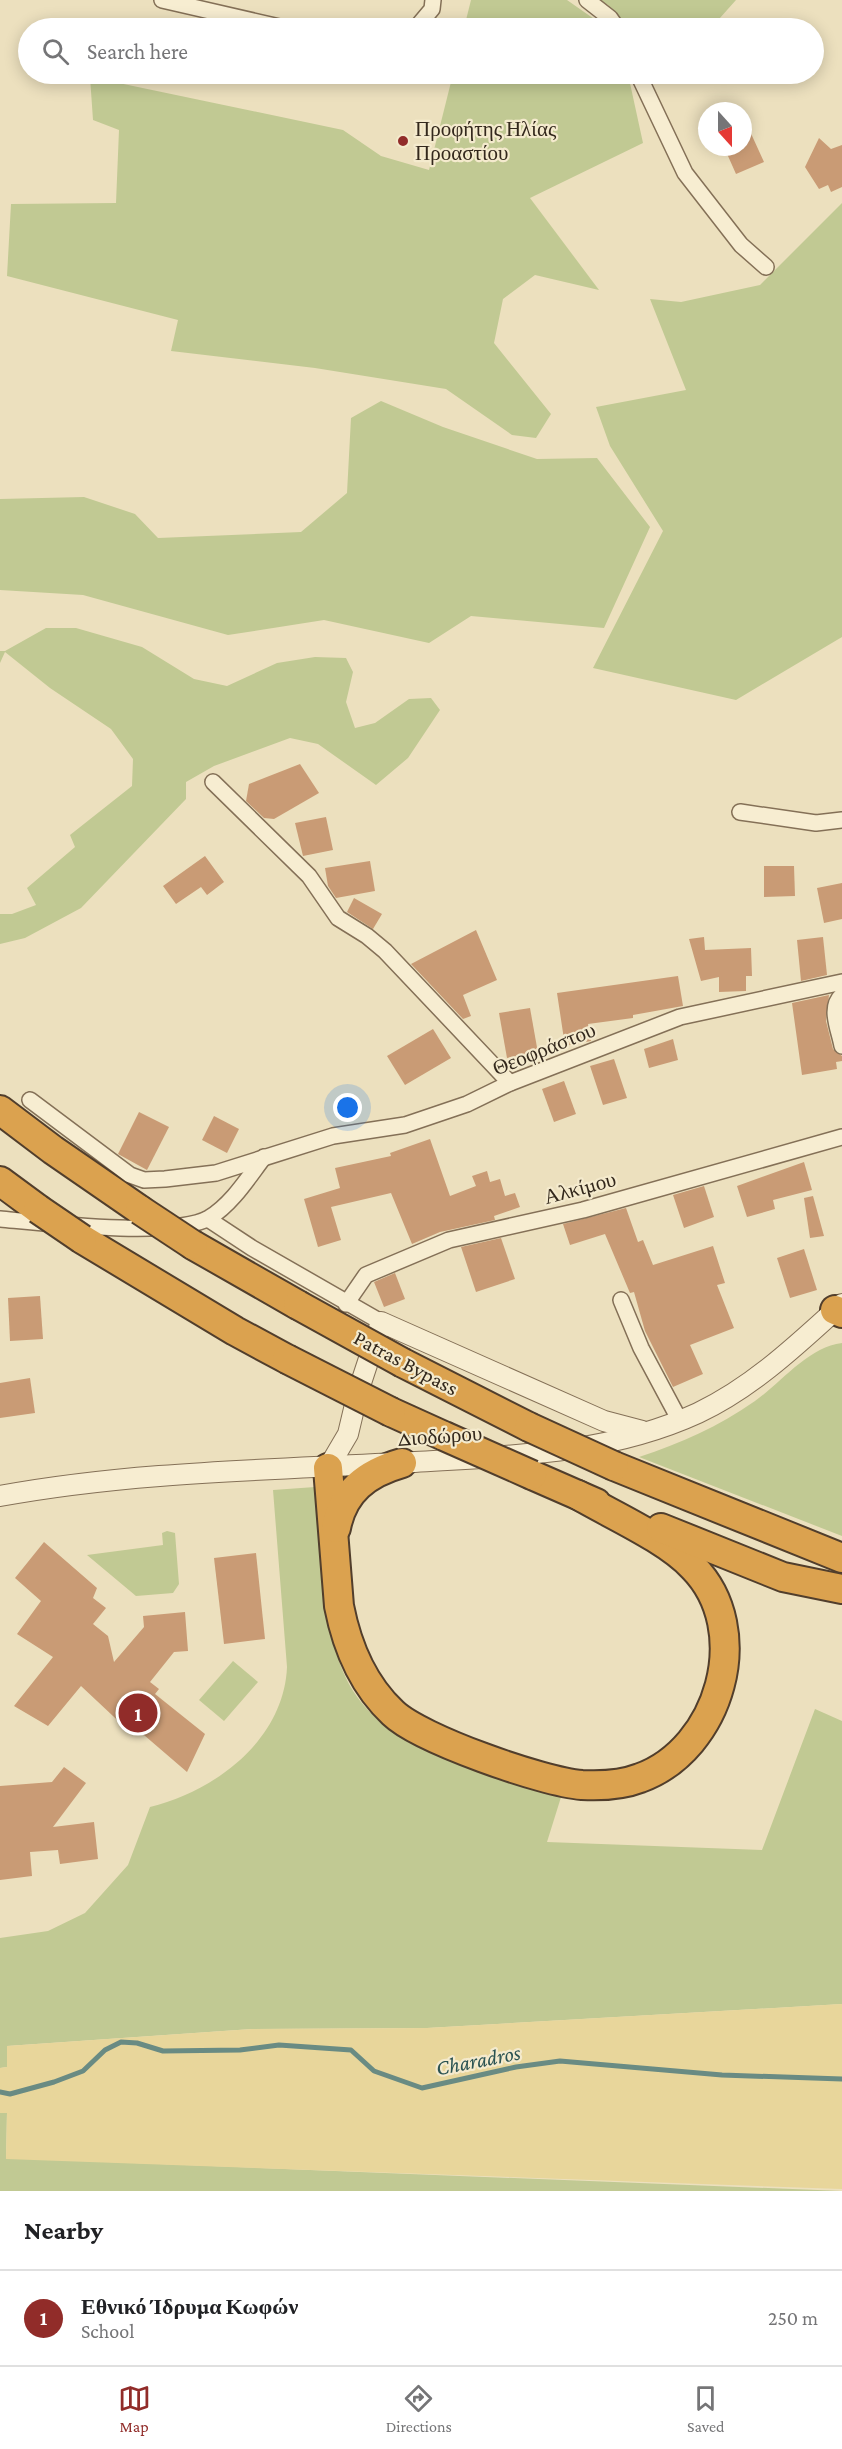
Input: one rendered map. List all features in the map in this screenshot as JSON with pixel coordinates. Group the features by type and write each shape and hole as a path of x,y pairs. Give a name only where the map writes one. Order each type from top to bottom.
{"highway":[{"name":"Patras Bypass","path":"0,1110 193,1245 403,1363 529,1427 668,1490 807,1542 842,1558"},
{"path":"0,1181 82,1239 235,1331 391,1412 578,1495 783,1577 842,1589"},
{"path":"333,1545 341,1508 356,1486 380,1470 402,1463"},
{"path":"328,1468 339,1606 349,1646 378,1698 400,1719 443,1742 555,1780 580,1785 619,1784 641,1778 673,1760 700,1730 722,1681 723,1632 712,1596 694,1568 667,1546 578,1495"},
{"path":"807,1542 842,1548"}],"street":[{"path":"162,0 240,18"},
{"path":"424,18 432,9 433,0"},
{"path":"587,0 609,18"},
{"path":"643,84 685,173 741,245 766,267"},
{"path":"213,782 309,876 338,918 367,936 384,951 510,1083"},
{"path":"740,812 816,823 842,820"},
{"name":"Θεοφράστου","path":"30,1100 130,1175 144,1180 216,1173 333,1136 405,1125 467,1104 510,1083 680,1017 842,982"},
{"path":"842,995 836,1001 834,1010 842,1046"},
{"name":"Αλκίμου","path":"346,1304 366,1275 449,1240 583,1210 842,1137"},
{"path":"0,1219 156,1227 185,1225 208,1219 230,1200 264,1157"},
{"path":"208,1219 346,1304 381,1322 604,1421 623,1428 648,1432"},
{"path":"621,1300 641,1348 680,1421"},
{"name":"Διοδώρου","path":"0,1496 66,1485 546,1453 613,1442 680,1421 726,1398 748,1384 840,1309"},
{"path":"328,1468 348,1434 358,1392 381,1322"}],"green space":[{"path":"471,0 567,0 593,18 466,18"},
{"path":"598,0 736,0 720,18 618,18 608,5"},
{"path":"90,84 123,84 343,130 381,156 429,170 450,84 630,84 643,143 530,198 599,290 535,275 503,299 494,343 551,414 536,438 512,435 446,389 315,368 171,351 178,320 7,276 11,204 116,203 119,130 93,120"},
{"path":"842,203 842,637 736,700 593,668 663,531 610,446 596,407 686,390 650,299 681,302 760,285"},
{"path":"381,401 443,427 537,459 597,458 650,527 604,628 471,616 429,643 324,620 228,635 83,595 0,590 0,499 84,497 135,514 158,538 301,532 347,493 351,418"},
{"path":"46,628 76,628 142,647 194,679 227,686 277,663 315,657 346,658 353,672 346,702 355,728 375,723 409,699 431,698 440,710 408,758 376,785 318,744 290,738 214,766 186,782 186,799 81,908 25,938 0,944 0,914 12,914 36,905 27,888 75,847 70,835 132,786 133,759 111,729 50,688 5,652 0,663 0,651 5,651"},
{"path":"842,1343 842,1536 639,1457 684,1440 727,1419 755,1401 807,1358 818,1351"},
{"path":"315,1487 319,1492 336,1650 349,1684 370,1712 396,1734 426,1751 460,1765 562,1794 547,1842 762,1850 815,1709 842,1721 842,2004 427,2028 252,2029 7,2046 7,2067 0,2068 0,1938 48,1931 85,1913 128,1865 150,1807 198,1789 221,1775 242,1758 259,1739 273,1717 283,1693 287,1667 273,1490"},
{"path":"167,1531 175,1533 179,1584 173,1593 136,1596 87,1555 163,1545 162,1533"},
{"path":"233,1661 258,1682 224,1721 199,1700"},
{"path":"7,2112 6,2158 842,2191 0,2191 0,2113"}],"sand":[{"path":"842,2004 842,2189 6,2159 7,2113 0,2113 0,2068 7,2067 7,2046 252,2029 427,2028"}],"building":[{"path":"752,136 764,162 736,174 728,156 752,156"},
{"path":"819,138 831,149 842,145 842,187 831,192 828,185 819,189 805,167"},
{"path":"300,764 319,793 274,819 264,818 246,801 249,784"},
{"path":"326,817 333,850 303,856 295,823"},
{"path":"205,856 224,882 207,895 201,887 176,904 163,886"},
{"path":"370,861 375,891 336,898 328,886 325,868"},
{"path":"764,866 794,866 795,896 764,897"},
{"path":"842,883 842,919 824,923 817,888"},
{"path":"354,898 382,914 373,929 347,912"},
{"path":"476,930 497,980 463,995 471,1016 463,1019 411,964"},
{"path":"704,937 705,950 751,948 752,976 746,976 746,991 719,992 719,977 701,981 689,939"},
{"path":"823,937 827,975 801,981 797,940"},
{"path":"678,976 683,1006 633,1015 633,1018 588,1024 591,1041 565,1046 557,993"},
{"path":"829,995 826,1021 833,1049 842,1056 842,1061 836,1062 837,1069 802,1075 792,1003"},
{"path":"530,1008 538,1053 507,1058 499,1013"},
{"path":"433,1029 451,1058 405,1085 387,1056"},
{"path":"673,1039 678,1060 649,1068 644,1049"},
{"path":"614,1059 627,1098 603,1105 590,1066"},
{"path":"564,1081 576,1114 554,1122 542,1089"},
{"path":"139,1112 169,1127 147,1170 118,1154"},
{"path":"214,1116 239,1129 227,1153 202,1140"},
{"path":"430,1139 450,1196 476,1186 472,1176 487,1171 490,1182 500,1179 505,1196 515,1193 520,1207 494,1216 495,1220 440,1232 412,1244 391,1193 331,1207 341,1240 318,1247 304,1199 340,1188 335,1168 391,1156 390,1153"},
{"path":"804,1162 812,1190 773,1200 775,1209 747,1217 737,1186"},
{"path":"704,1186 714,1217 684,1228 673,1195"},
{"path":"813,1196 824,1236 810,1238 804,1198"},
{"path":"626,1208 638,1242 643,1240 653,1265 713,1246 725,1283 717,1285 734,1328 690,1345 703,1374 673,1387 645,1331 634,1292 630,1293 605,1234 570,1245 563,1224"},
{"path":"501,1238 515,1279 476,1292 461,1247"},
{"path":"804,1249 817,1290 790,1298 777,1258"},
{"path":"395,1273 405,1299 384,1307 374,1282"},
{"path":"40,1296 43,1339 10,1341 8,1298"},
{"path":"30,1378 35,1413 0,1418 0,1383"},
{"path":"44,1542 97,1588 93,1598 106,1608 93,1624 108,1636 114,1662 144,1627 143,1616 185,1612 188,1651 174,1652 150,1682 159,1689 155,1694 205,1734 187,1772 130,1723 129,1731 81,1686 48,1726 14,1706 53,1657 17,1634 41,1601 15,1578"},
{"path":"256,1553 265,1639 224,1644 214,1558"},
{"path":"64,1767 86,1783 53,1827 94,1822 98,1859 60,1864 58,1850 30,1852 32,1876 0,1880 0,1786 52,1782"}],"waterway":[{"name":"Charadros","path":"0,2092 10,2094 83,2071 105,2050 121,2042 137,2043 163,2051 240,2050 279,2045 351,2050 374,2071 422,2088 516,2067 560,2061 722,2075 842,2079"}],"place":[{"name":"Προφήτης Ηλίας Προαστίου","path":"403,141"},
{"name":"Εθνικό Ίδρυμα Κωφών","path":"138,1713"}]}
